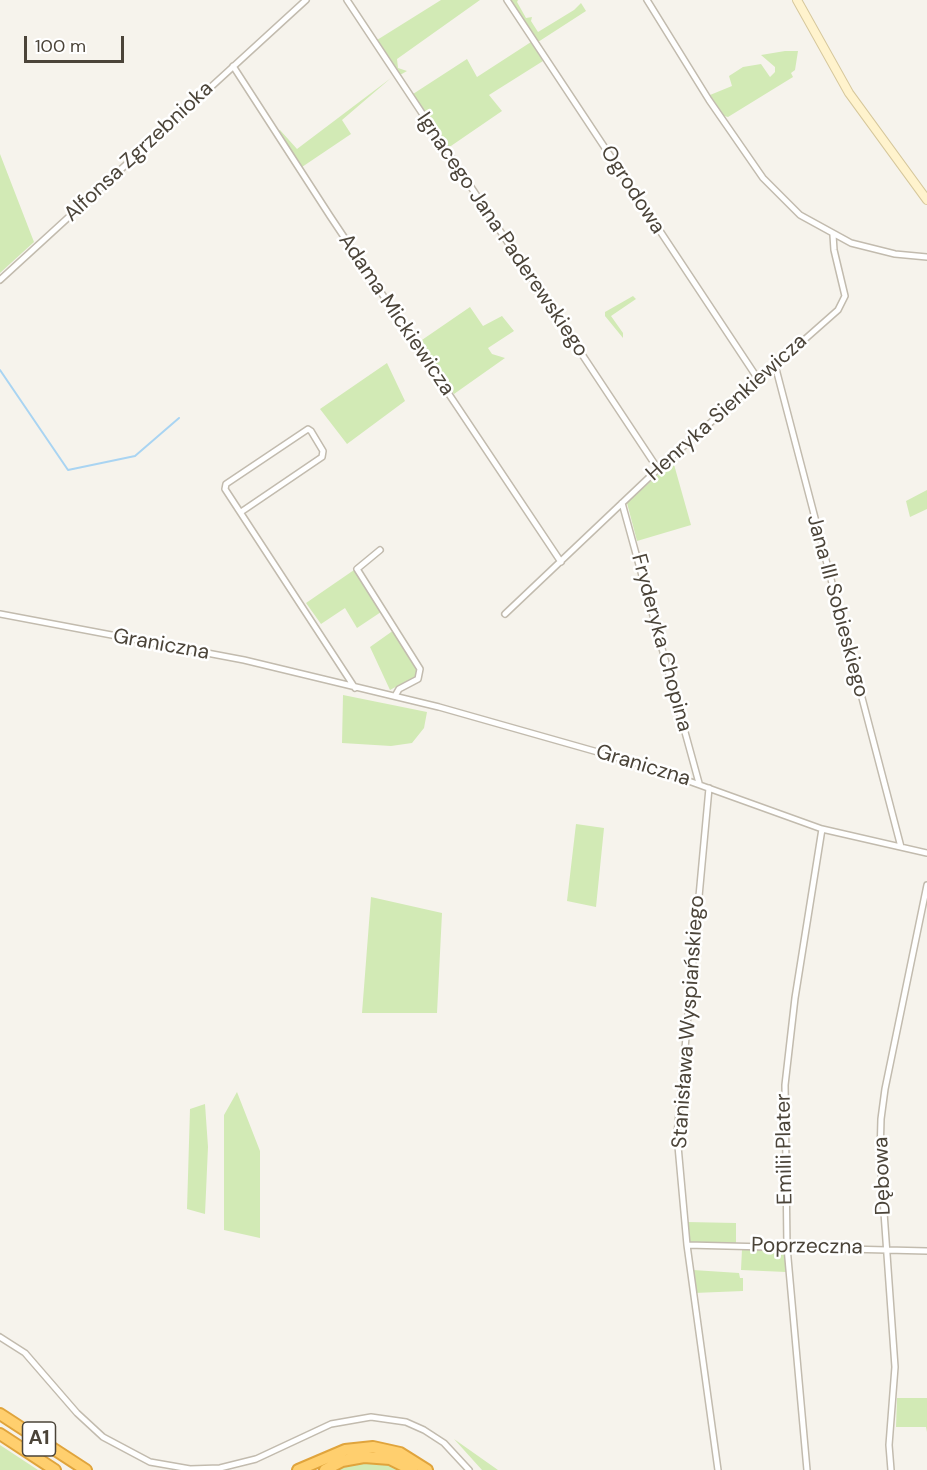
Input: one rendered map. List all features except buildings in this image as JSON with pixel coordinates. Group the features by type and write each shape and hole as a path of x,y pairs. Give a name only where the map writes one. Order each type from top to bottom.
{"highway":[{"name":"A1","path":"0,1414 82,1467"},
{"name":"A1","path":"0,1434 55,1470"},
{"path":"298,1470 339,1452 373,1447 400,1453 428,1470"},
{"path":"325,1470 342,1461 364,1456 390,1459 412,1470"},
{"path":"82,1467 93,1470"}],"main road":[{"path":"797,0 849,93 927,200"}],"street":[{"name":"Alfonsa Zgrzebnioka","path":"0,280 306,0"},
{"name":"Ignacego Jana Paderewskiego","path":"347,0 658,469"},
{"name":"Ogrodowa","path":"507,0 758,379"},
{"path":"647,0 709,100 763,178 800,215 833,236 865,247 927,257"},
{"name":"Adama Mickiewicza","path":"234,66 343,235 561,562"},
{"name":"Henryka Sienkiewicza","path":"505,614 658,469 838,310 844,302 844,291 833,236"},
{"name":"Jana III Sobieskiego","path":"775,365 901,847"},
{"path":"241,513 322,457 323,451 311,431 308,429 226,483 225,489 355,688"},
{"name":"Fryderyka Chopina","path":"622,503 699,783"},
{"path":"380,550 357,570 420,669 418,679 399,689 395,696"},
{"name":"Graniczna","path":"0,614 244,660 514,726 699,783 822,830 927,853"},
{"name":"Stanisława Wyspiańskiego","path":"709,788 677,1135 687,1245 718,1470"},
{"name":"Emilii Plater","path":"807,1470 787,1247 784,1110 787,1059 822,830"},
{"name":"Dębowa","path":"891,1470 889,1444 895,1367 880,1156 881,1119 885,1089 927,889"},
{"name":"Poprzeczna","path":"687,1245 927,1251"},
{"path":"0,1337 25,1353 77,1413 103,1437 150,1462 190,1469 220,1468 256,1459 331,1424 371,1417 406,1422 424,1430 444,1443 469,1470"}],"green space":[{"path":"441,0 480,0 397,59 398,68 407,71 400,75 377,40"},
{"path":"511,0 518,0 526,18 532,17 531,21 538,32 574,10 581,3 586,11 538,42"},
{"path":"531,42 543,61 489,95 502,111 448,148 413,94 467,59 477,77"},
{"path":"798,51 795,70 791,73 793,77 728,117 724,116 710,95 732,86 729,76 743,67 761,64 770,77 775,72 775,67 761,55"},
{"path":"391,78 342,120 351,134 302,167 278,131 280,130 297,149"},
{"path":"0,154 34,242 0,273"},
{"path":"633,296 636,299 611,316 623,333 623,338 605,316 605,312"},
{"path":"470,307 483,326 502,316 514,331 488,348 492,354 505,358 454,394 419,342"},
{"path":"387,363 405,401 347,444 320,409"},
{"path":"673,461 691,525 637,541 627,503"},
{"path":"927,490 927,509 910,517 906,501"},
{"path":"354,570 381,612 357,628 345,608 321,624 306,603"},
{"path":"394,630 415,663 416,676 390,690 370,647"},
{"path":"343,695 427,712 424,728 412,743 391,746 342,743"},
{"path":"576,824 604,828 596,907 567,901"},
{"path":"371,897 442,913 437,1013 362,1013"},
{"path":"237,1092 260,1151 260,1238 224,1230 224,1115"},
{"path":"205,1104 208,1147 205,1214 187,1209 190,1109"},
{"path":"687,1222 736,1223 736,1243 688,1243"},
{"path":"742,1249 781,1250 784,1252 786,1272 741,1270"},
{"path":"693,1270 739,1273 740,1278 743,1278 743,1291 694,1293"},
{"path":"897,1398 927,1398 927,1432 926,1427 896,1427"},
{"path":"454,1439 498,1470 482,1470"},
{"path":"0,1445 38,1470 0,1470"},
{"path":"383,1461 406,1470 332,1470 353,1462"}],"waterway":[{"path":"0,370 68,470 135,456 179,418"}]}
